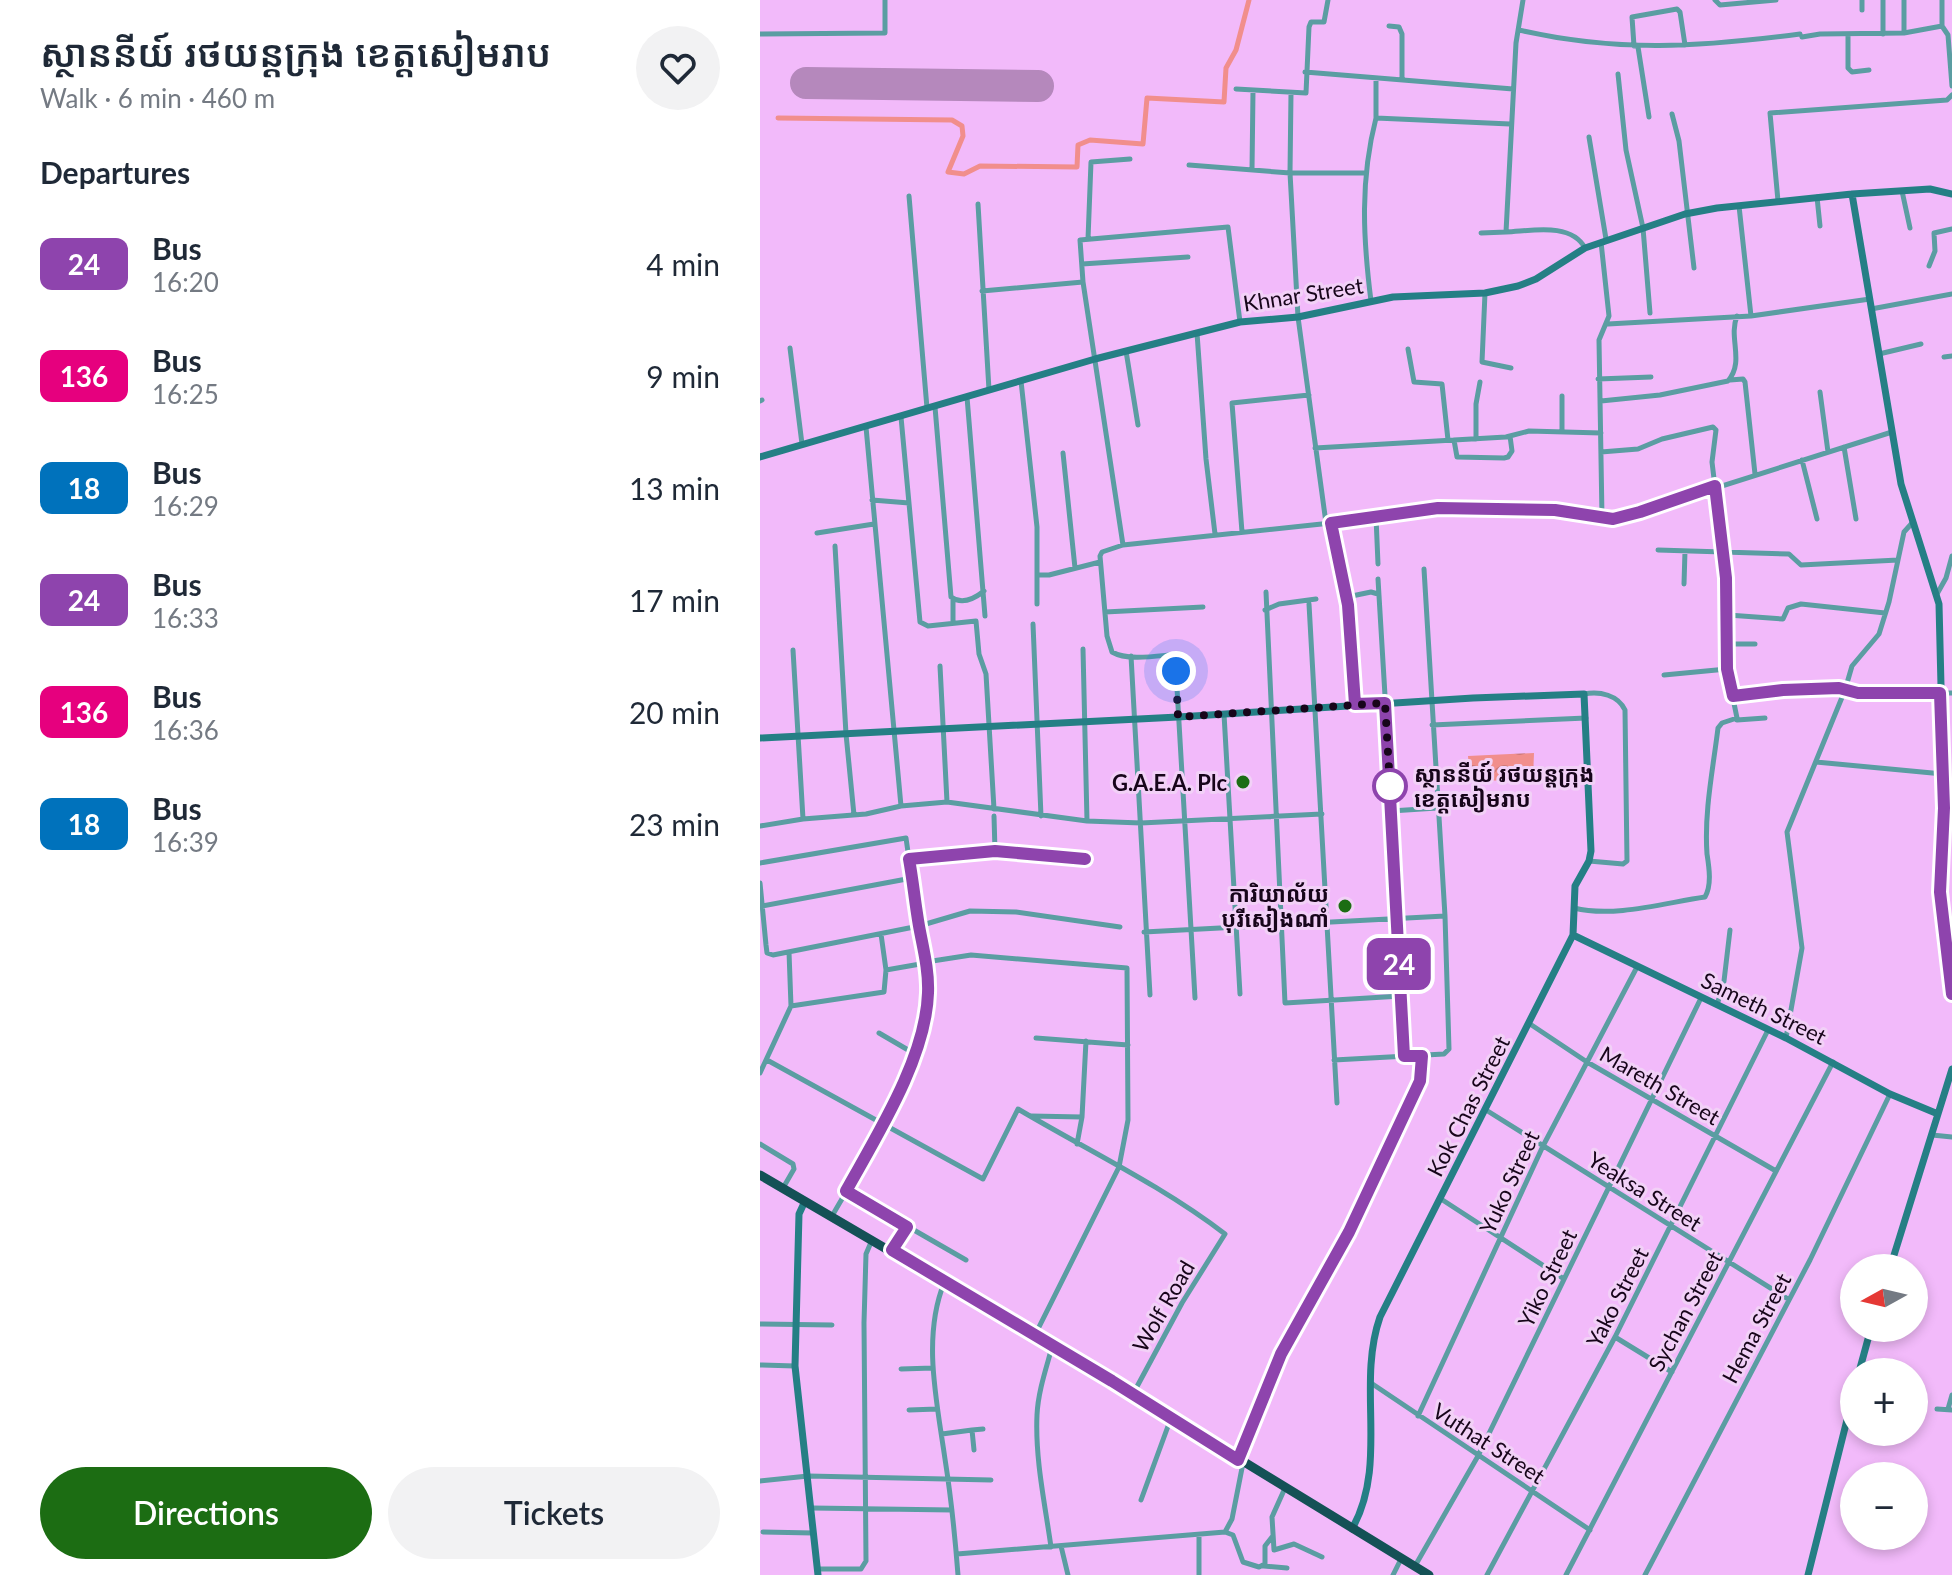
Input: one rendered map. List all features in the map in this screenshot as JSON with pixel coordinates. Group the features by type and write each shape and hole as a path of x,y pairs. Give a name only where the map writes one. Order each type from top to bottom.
{"highway":[{"path":"760,1175 1053,1345 1429,1575"}],"street":[{"path":"760,34 885,33 885,0"},
{"path":"1236,89 1306,93 1309,27 1311,22 1324,22 1328,0"},
{"path":"1506,232 1510,124 1516,43 1523,0"},
{"path":"1715,0 1720,5 1776,0"},
{"path":"1862,0 1862,10"},
{"path":"1883,0 1883,34"},
{"path":"1904,0 1904,33"},
{"path":"1942,0 1942,26 1951,47 1952,86"},
{"path":"1649,117 1632,17 1677,9 1685,45"},
{"path":"1389,26 1399,27 1402,34 1402,80"},
{"path":"1519,30 1566,40 1636,46 1904,33 1942,26"},
{"path":"1848,34 1848,68 1852,72 1869,70"},
{"path":"1305,72 1513,89"},
{"path":"1618,74 1626,150 1643,228 1650,313"},
{"path":"1371,301 1362,220 1367,149 1376,118 1376,78"},
{"path":"1252,170 1253,91"},
{"path":"1291,93 1290,173 1298,317 1328,523 1347,597 1355,704"},
{"path":"1778,201 1770,113 1947,100 1952,95"},
{"path":"1672,114 1679,141 1694,268"},
{"path":"1376,118 1510,124"},
{"path":"1589,137 1604,240 1609,316 1599,340 1602,517"},
{"path":"1088,239 1091,162 1097,159 1130,159"},
{"path":"1189,165 1290,173 1365,173"},
{"name":"Khnar Street","path":"760,457 1126,350 1240,322 1298,317 1393,297 1485,293 1536,279 1585,248 1604,240 1688,213 1852,194 1930,189 1952,194"},
{"path":"1902,191 1910,228"},
{"path":"1852,194 1901,484 1937,594 1944,774 1940,892 1952,994"},
{"path":"909,196 953,599 953,623"},
{"path":"1817,197 1820,226"},
{"path":"978,204 989,391"},
{"path":"1739,206 1751,316"},
{"path":"1123,545 1083,282 1080,240 1228,227 1240,322"},
{"path":"1929,266 1935,251 1934,233 1952,229"},
{"path":"1481,233 1566,232 1581,239 1585,248"},
{"path":"1082,264 1188,257"},
{"path":"982,291 1083,282"},
{"path":"1485,293 1482,364 1511,368"},
{"path":"1871,309 1952,294"},
{"path":"1608,324 1751,316 1870,299"},
{"path":"1730,380 1737,361 1734,328 1737,316"},
{"path":"1197,332 1215,534"},
{"path":"1879,354 1921,344"},
{"path":"790,348 802,445"},
{"path":"1408,349 1414,382 1442,384 1451,440 1457,457 1508,457 1512,451 1510,436"},
{"path":"1126,350 1138,425"},
{"path":"1944,357 1952,356"},
{"path":"1598,379 1651,377"},
{"path":"1601,401 1660,395 1730,380 1745,382 1755,474"},
{"path":"1021,381 1032,472 1039,575 1037,604"},
{"path":"1476,439 1476,404 1480,382"},
{"path":"1820,392 1828,452"},
{"path":"1242,532 1232,403 1309,395"},
{"path":"1562,396 1562,432"},
{"path":"967,397 985,616"},
{"path":"901,417 920,622 928,626 976,621 979,654 986,674 994,809"},
{"path":"866,427 901,806"},
{"path":"1601,452 1638,449 1662,439 1714,427 1716,430 1712,462 1724,552 1727,669 1737,720"},
{"path":"1315,448 1476,439 1529,431 1601,433"},
{"path":"1180,654 1118,656 1109,647 1100,562 1102,552 1123,545 1438,508 1555,510 1613,519 1892,432"},
{"path":"1844,447 1856,519"},
{"path":"1063,453 1075,568"},
{"path":"1802,460 1817,519"},
{"path":"872,500 909,503"},
{"path":"1376,517 1378,564"},
{"path":"1786,1038 1802,948 1787,832 1852,666 1879,634 1905,528 1913,522"},
{"path":"817,533 874,524"},
{"path":"835,546 854,815"},
{"path":"1658,550 1789,554 1801,565 1898,560"},
{"path":"1684,584 1685,551"},
{"path":"1937,594 1946,578 1952,556"},
{"path":"1039,575 1100,562"},
{"path":"1334,1060 1444,1054 1449,1049 1445,916 1424,569"},
{"path":"1378,579 1404,1056"},
{"path":"953,599 972,599 984,591"},
{"path":"1266,592 1269,709 1285,1003 1401,996"},
{"path":"1347,597 1371,592 1378,594"},
{"path":"1265,610 1279,604 1316,599"},
{"path":"1309,604 1337,1103"},
{"path":"1728,615 1783,619 1788,608 1801,604 1885,613"},
{"path":"1105,612 1203,607"},
{"path":"1033,624 1041,816"},
{"path":"1726,644 1755,644"},
{"path":"1083,649 1087,821"},
{"path":"793,650 803,819"},
{"path":"1131,656 1144,932 1150,995"},
{"path":"940,666 947,802"},
{"path":"1664,675 1727,669"},
{"path":"1176,671 1195,998"},
{"path":"1733,696 1783,690 1952,693"},
{"path":"760,738 1596,692 1618,700 1625,710 1627,861 1623,864 1589,861"},
{"name":"Kok Chas Street","path":"1352,1529 1371,1475 1373,1337 1380,1317 1573,935 1575,886 1591,851 1584,694"},
{"path":"1224,713 1240,994"},
{"path":"1432,725 1587,718"},
{"path":"1574,908 1585,911 1615,910 1705,897 1709,874 1706,833 1718,728 1722,723 1765,718"},
{"path":"1816,762 1944,774"},
{"path":"760,826 947,802 1087,821 1141,823 1322,814"},
{"path":"1391,811 1437,808"},
{"path":"994,816 995,851"},
{"path":"760,863 906,838 926,963 927,1003 915,1054 883,1125 832,1216"},
{"path":"909,859 995,851 1085,859"},
{"path":"762,906 912,878"},
{"path":"760,883 767,953 773,955 919,926 970,911 1016,912 1120,927"},
{"path":"1144,932 1445,916"},
{"path":"1717,1005 1724,981 1730,930"},
{"path":"791,1006 886,991 881,934"},
{"name":"Sameth Street","path":"1573,935 1786,1038 1890,1094 1938,1114"},
{"path":"760,1073 791,1006 789,952"},
{"path":"886,970 971,955 1126,966 1128,1120 1119,1167 1035,1335"},
{"name":"Yuko Street","path":"1418,1416 1543,1146 1638,966"},
{"name":"Yiko Street","path":"1414,1566 1478,1456 1701,998"},
{"name":"Mareth Street","path":"1530,1024 1587,1062 1776,1171"},
{"name":"Yako Street","path":"1487,1575 1615,1337 1768,1030"},
{"path":"879,1033 915,1054"},
{"path":"1036,1038 1128,1045"},
{"path":"1077,1144 1082,1117 1086,1041"},
{"path":"1225,1532 1232,1519 1241,1462 1281,1354 1349,1232 1418,1090 1422,1056"},
{"path":"767,1060 983,1179 1018,1109 1119,1167"},
{"name":"Sychan Street","path":"1566,1575 1833,1062"},
{"path":"1894,1254 1952,1069"},
{"name":"Hema Street","path":"1645,1575 1816,1248 1890,1094"},
{"name":"Yeaksa Street","path":"1486,1110 1788,1299"},
{"path":"1030,1116 1082,1117"},
{"path":"1932,1135 1952,1137"},
{"path":"760,1144 793,1164 794,1169 783,1188"},
{"name":"Wolf Road","path":"1119,1167 1225,1234 1182,1303 1133,1394"},
{"path":"846,1191 966,1260"},
{"path":"1441,1199 1564,1279"},
{"path":"805,1201 799,1214 795,1366 818,1572 864,1568 866,1254 872,1239"},
{"path":"892,1250 907,1227"},
{"path":"944,1281 938,1296 933,1368 958,1575"},
{"path":"760,1324 832,1325"},
{"path":"1615,1337 1672,1372"},
{"path":"1051,1547 1039,1467 1037,1415 1040,1388 1053,1345"},
{"path":"760,1365 795,1366"},
{"path":"901,1369 933,1368"},
{"name":"Vuthat Street","path":"1371,1383 1590,1530"},
{"path":"1937,1409 1950,1410 1952,1395"},
{"path":"909,1410 937,1409"},
{"path":"1141,1500 1171,1418"},
{"path":"942,1434 983,1429"},
{"path":"972,1430 974,1450"},
{"path":"1808,1575 1840,1446"},
{"path":"760,1481 808,1476 991,1480"},
{"path":"1274,1550 1272,1517 1285,1488"},
{"path":"812,1508 952,1510"},
{"path":"763,1532 813,1533"},
{"path":"957,1554 1225,1532 1233,1535 1246,1564 1265,1563 1287,1568"},
{"path":"1199,1535 1199,1575"},
{"path":"1265,1563 1265,1546 1272,1537"},
{"path":"1265,1563 1274,1550 1294,1544 1322,1557"},
{"path":"1061,1546 1068,1575"},
{"path":"1393,1575 1401,1559"}],"water":[{"path":"1534,753 1533,780 1470,781 1468,756"}],"waterway":[{"path":"778,118 952,120 962,126 963,136 948,172 964,174 980,166 1077,167 1078,145 1090,140 1143,144 1147,98 1224,102 1226,68 1236,50 1249,0"}],"runway":[{"path":"806,83 1038,86"}],"bus line":[{"name":"24","path":"1085,859 995,851 909,859 926,962 926,1012 914,1056 883,1125 846,1191 907,1227 892,1250 1238,1460 1281,1354 1349,1232 1412,1104 1420,1081 1422,1056 1404,1056 1385,703 1355,704 1347,597 1331,523 1438,508 1555,510 1613,519 1715,486 1726,578 1727,669 1733,696 1839,688 1858,693 1940,693 1944,808 1940,892 1952,994"}],"place":[{"name":"G.A.E.A. Plc","path":"1243,782"},
{"name":"ស្ថាននីយ៍ រថយន្តក្រុង ខេត្តសៀមរាប","path":"1390,786"},
{"name":"ការិយាល័យ បុរីសៀងណាំ","path":"1345,906"}],"route":[{"path":"1176,671 1178,717 1385,703 1390,786"}]}
